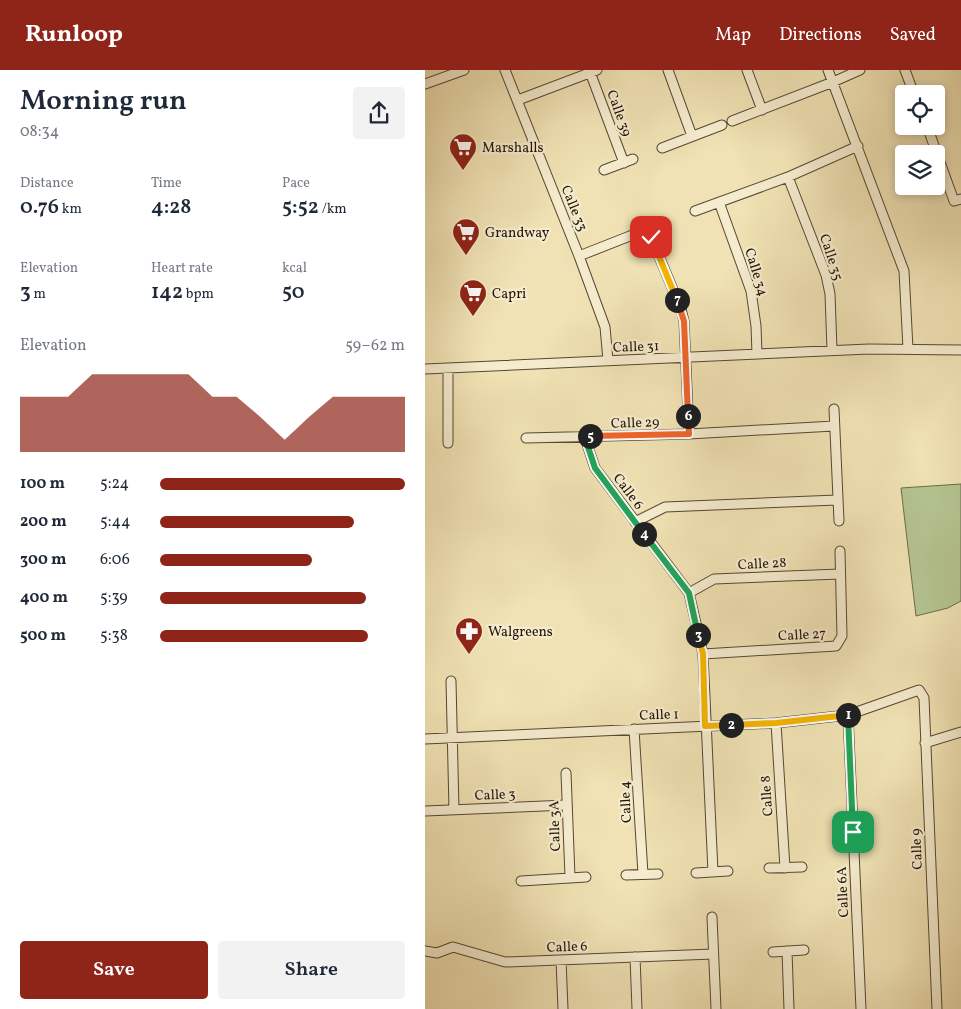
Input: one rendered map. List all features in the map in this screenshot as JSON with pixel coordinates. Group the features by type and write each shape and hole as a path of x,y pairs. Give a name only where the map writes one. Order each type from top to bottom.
{"street":[{"path":"425,84 464,70"},
{"name":"Calle 33","path":"505,70 605,326 609,360"},
{"path":"668,70 692,136"},
{"path":"747,70 762,110"},
{"path":"828,70 904,270 909,348"},
{"path":"732,121 860,70"},
{"path":"905,70 911,85"},
{"path":"518,100 594,71"},
{"name":"Calle 39","path":"594,71 624,163"},
{"path":"662,148 722,125"},
{"path":"930,135 954,200 961,199"},
{"path":"695,211 788,177 858,146"},
{"path":"604,170 633,159"},
{"name":"Calle 35","path":"788,177 825,275 830,294 832,350"},
{"name":"Calle 34","path":"719,202 751,291 756,326 757,354"},
{"path":"579,256 640,232 651,237 681,309 684,321 689,434"},
{"name":"Calle 31","path":"425,369 832,350 909,348 961,350"},
{"path":"448,368 448,443"},
{"path":"834,409 839,521"},
{"name":"Calle 29","path":"527,438 689,434 834,426"},
{"name":"Calle 6","path":"588,436 588,447 595,468 689,593 703,654 705,726"},
{"path":"635,522 665,507 837,500"},
{"name":"Calle 27","path":"703,654 836,646 842,636 839,551"},
{"name":"Calle 28","path":"689,593 714,579 840,574"},
{"path":"451,680 454,810"},
{"name":"Calle 1","path":"425,739 776,723 848,715 919,690"},
{"name":"Calle 9","path":"919,690 924,698 937,1009"},
{"name":"Calle 6A","path":"848,715 861,1009"},
{"name":"Calle 8","path":"776,723 785,868"},
{"path":"705,726 713,872"},
{"name":"Calle 4","path":"634,729 643,874"},
{"path":"925,743 961,732"},
{"name":"Calle 3A","path":"566,773 570,877"},
{"name":"Calle 3","path":"425,811 567,805"},
{"path":"769,868 802,867"},
{"path":"696,873 727,871"},
{"path":"626,875 658,874"},
{"path":"521,881 586,877"},
{"path":"712,917 716,1009"},
{"name":"Calle 6","path":"425,951 437,953 453,947 505,962 713,954"},
{"path":"773,952 804,950"},
{"path":"787,952 789,1009"},
{"path":"635,957 637,1009"},
{"path":"561,960 563,1009"}],"green space":[{"path":"961,484 961,601 948,608 916,616 901,488"}],"place":[{"name":"Marshalls","path":"463,171"},
{"name":"Grandway","path":"466,256"},
{"name":"Capri","path":"473,317"},
{"name":"Walgreens","path":"469,655"}],"route":[{"path":"651,237 681,309 684,321 689,434 588,436 588,447 595,468 689,593 703,654 705,726 776,723 848,715 853,832"}]}
